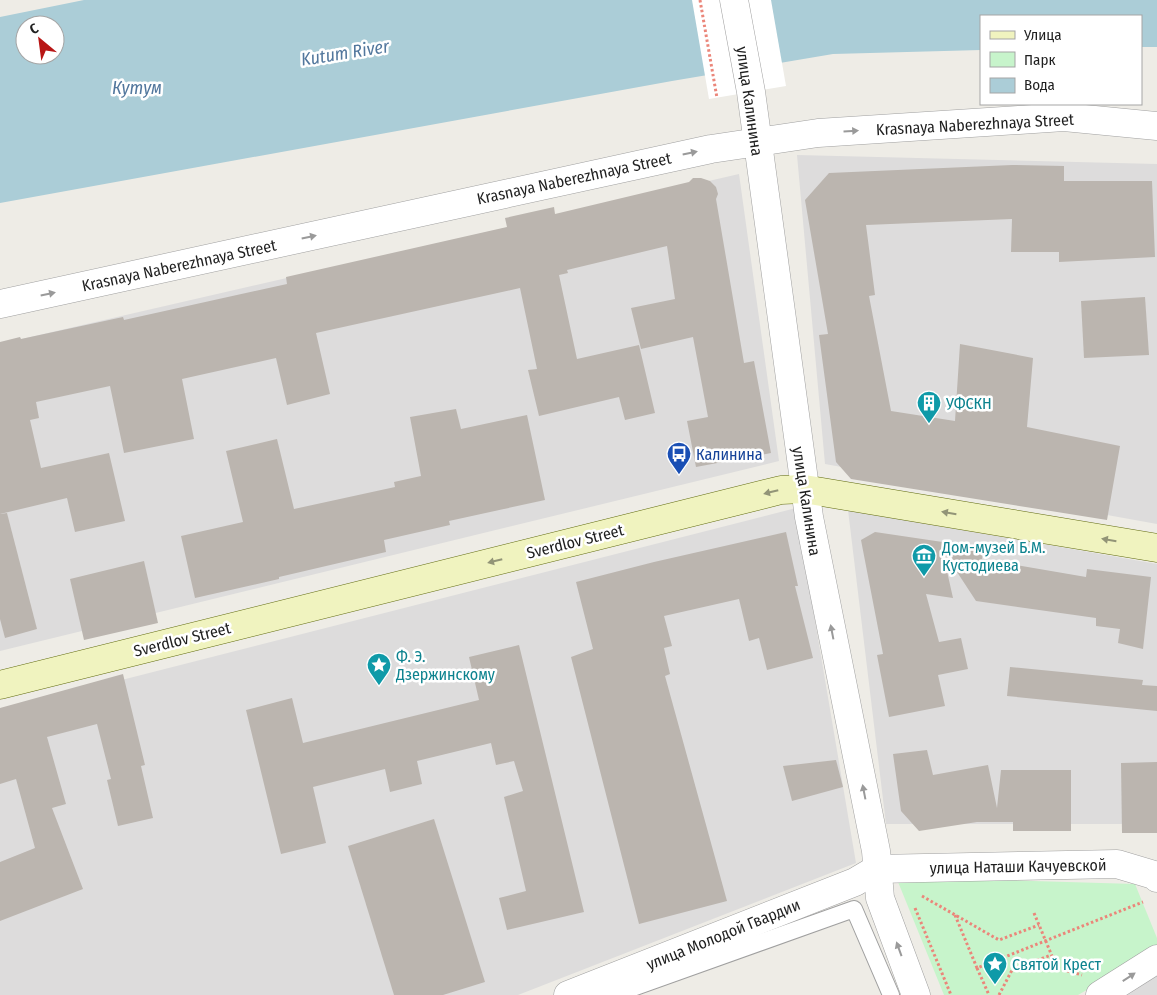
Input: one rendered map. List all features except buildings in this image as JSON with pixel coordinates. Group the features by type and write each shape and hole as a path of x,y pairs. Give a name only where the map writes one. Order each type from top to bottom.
{"main road":[{"name":"Sverdlov Street","path":"0,685 781,490 804,489 1157,548"}],"street":[{"name":"улица Калинина","path":"734,0 750,92 804,489 876,851 876,869 880,898 916,995"},
{"name":"Krasnaya Naberezhnaya Street","path":"0,304 711,148 818,133 1064,118 1157,126"},
{"name":"улица Наташи Качуевской","path":"876,869 1117,864 1154,875 1157,878"},
{"name":"улица Молодой Гвардии","path":"568,995 855,882 876,869"},
{"path":"1094,986 1157,959"}],"lane":[{"path":"613,995 854,909 891,995"}],"path":[{"path":"700,0 717,98"},
{"path":"931,901 999,940 1039,925"},
{"path":"978,968 1142,902"},
{"path":"914,905 951,995"},
{"path":"1034,913 1057,968 1094,986"},
{"path":"955,915 989,995"},
{"path":"999,995 1012,970 1051,955"}],"shaded area":[{"path":"797,155 1157,164 1157,524 825,464"},
{"path":"739,174 779,461 0,651 0,344"},
{"path":"796,508 856,863 518,995 0,995 0,711"},
{"path":"848,510 1157,564 1157,824 886,824"},
{"path":"1157,970 1157,995 1117,995"}],"green space":[{"path":"896,877 1135,884 1157,938 1157,950 1078,995 944,995"}],"water":[{"name":"Кутум","path":"84,0 1157,0 1157,47 1142,47 1142,15 980,15 980,50 833,54 672,81 0,203 0,17"}],"pier":[{"path":"692,0 771,0 786,86 709,99"}],"place":[{"name":"УФСКН","path":"929,424"},
{"name":"Калинина","path":"679,475"},
{"name":"Дом-музей Б.М. Кустодиева","path":"924,577"},
{"name":"Ф. Э. Дзержинскому","path":"379,686"},
{"name":"Святой Крест","path":"995,985"}],"water label":[{"name":"Kutum River","path":"345,53"}]}
